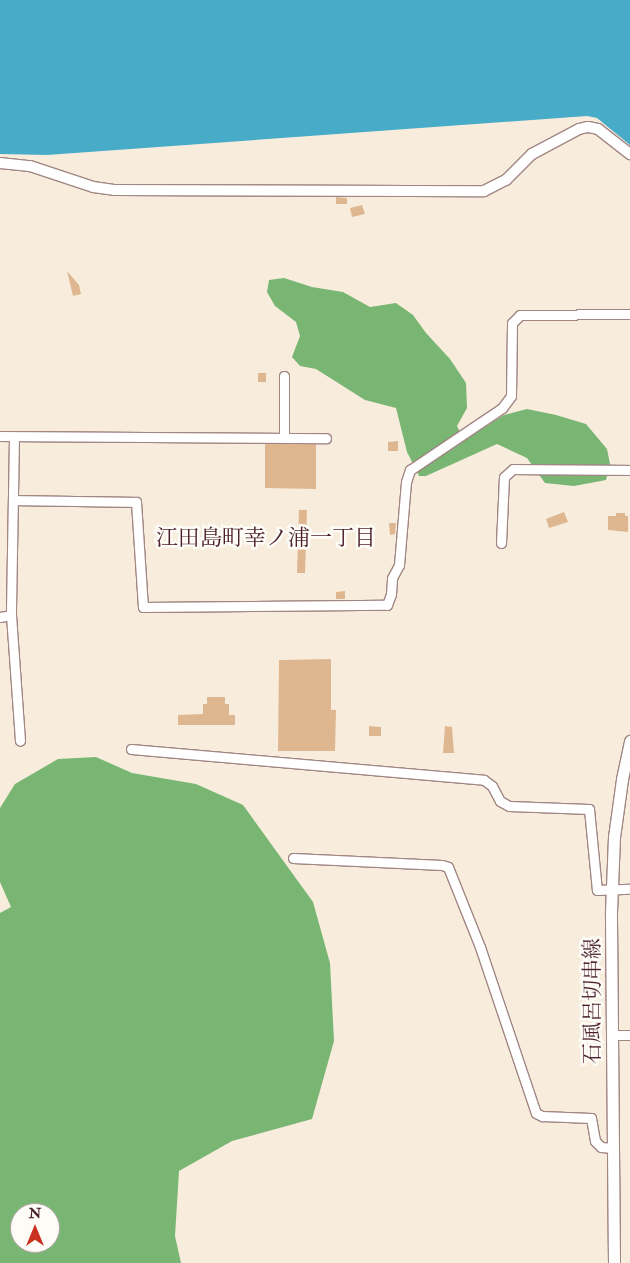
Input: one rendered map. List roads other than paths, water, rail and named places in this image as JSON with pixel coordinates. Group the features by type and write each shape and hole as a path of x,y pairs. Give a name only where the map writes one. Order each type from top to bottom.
{"main road":[{"name":"石風呂切串線","path":"614,1263 613,888 616,818 630,741"}],"street":[{"path":"0,163 30,166 93,187 114,190 484,191 506,180 532,154 579,129 588,127 598,129 630,154"},
{"path":"14,500 136,502 143,607 387,605 391,594 392,578 399,565 406,482 410,470 502,408 511,396 512,324 520,315 630,314"},
{"path":"284,376 284,438"},
{"path":"0,436 326,438"},
{"path":"14,437 11,615 20,741"},
{"path":"501,543 504,477 513,469 630,470"},
{"path":"0,617 11,615"},
{"path":"131,749 484,780 492,786 500,801 509,806 589,808 597,890 630,888"},
{"path":"293,858 442,865 448,867 480,946 536,1113 542,1116 591,1118 595,1142 601,1147 613,1148"},
{"path":"612,1035 630,1035"}],"water":[{"path":"0,0 630,0 630,145 597,118 587,116 47,155 0,154"}],"district":[{"name":"江田島町幸ノ浦一丁目","path":"266,539"}]}
